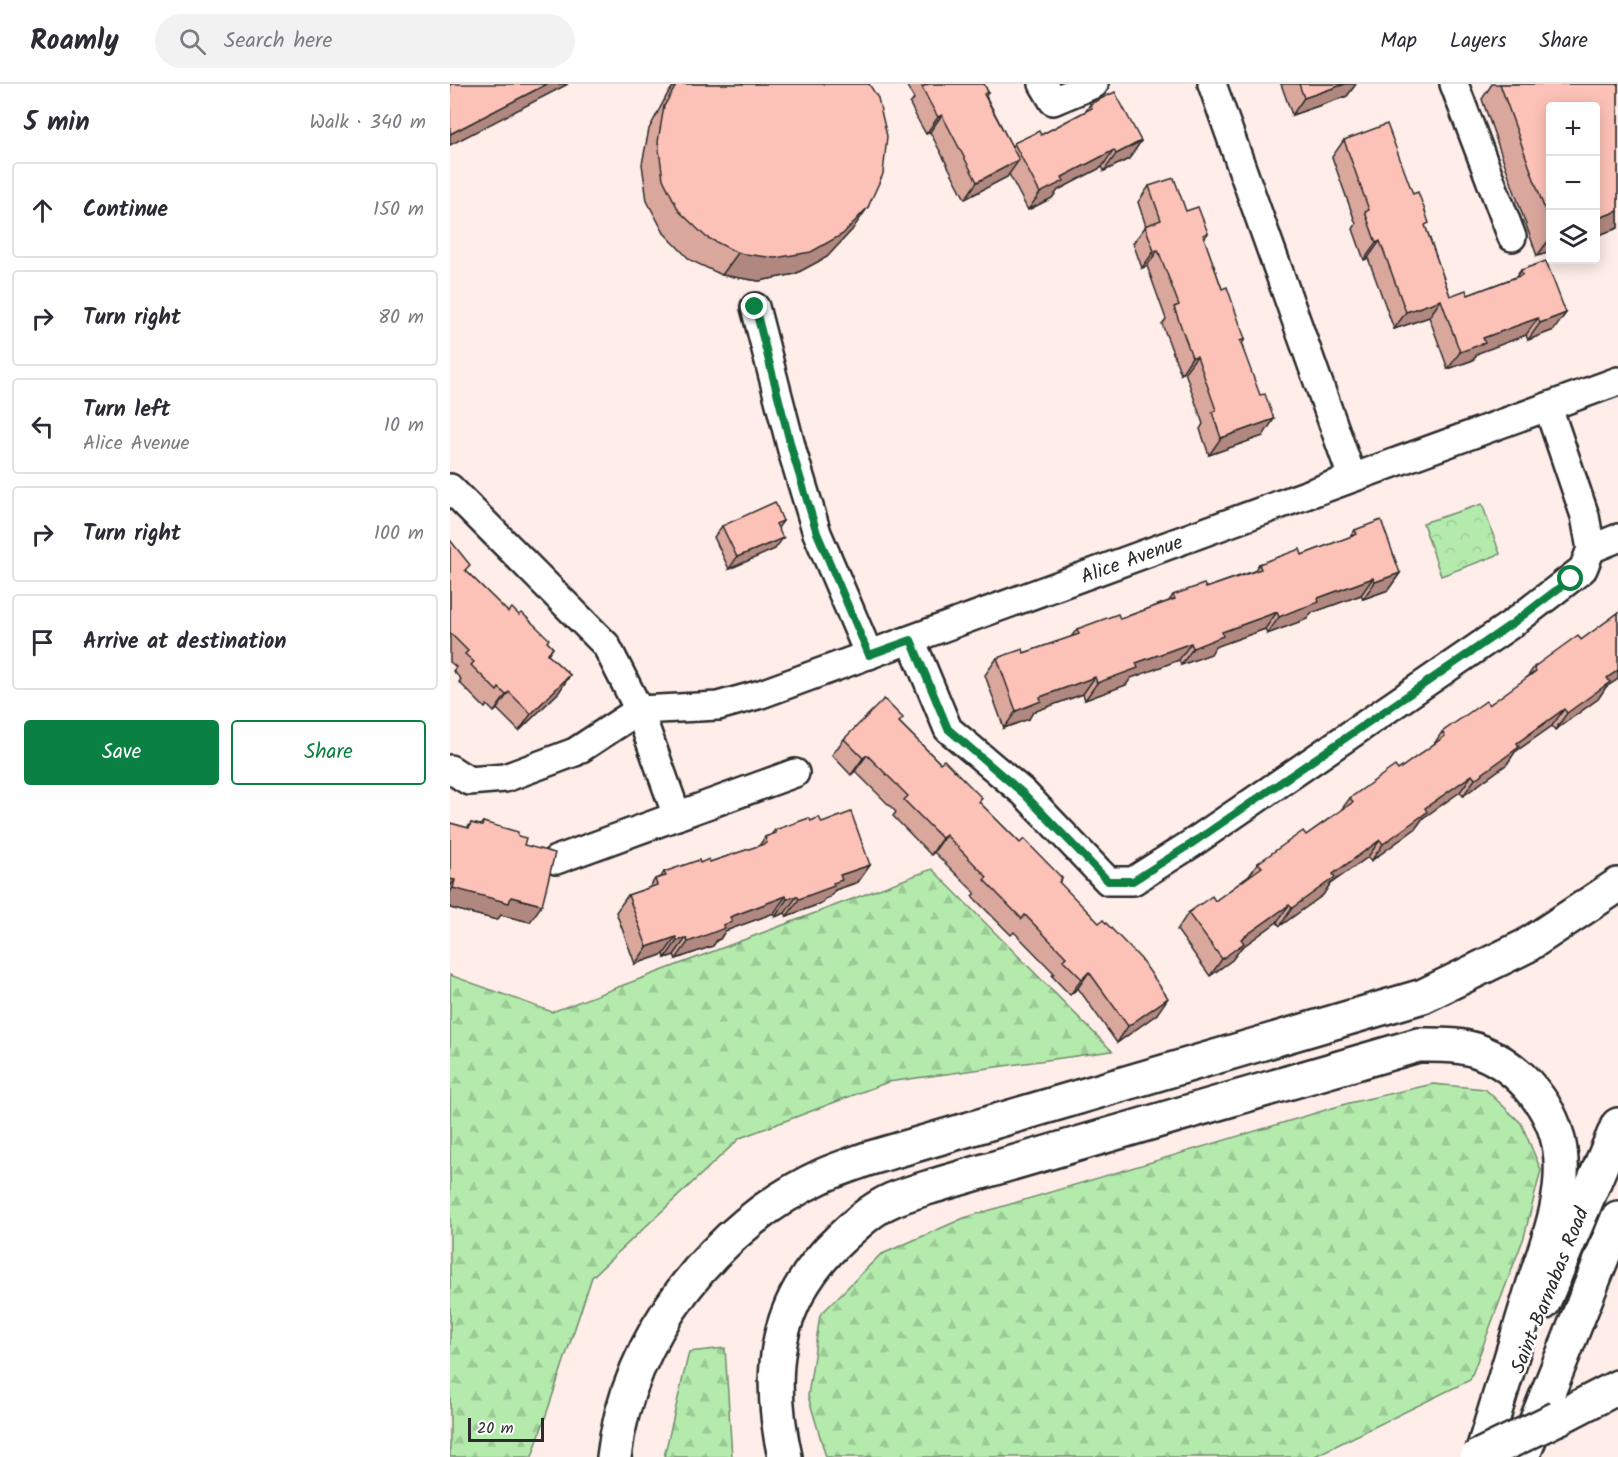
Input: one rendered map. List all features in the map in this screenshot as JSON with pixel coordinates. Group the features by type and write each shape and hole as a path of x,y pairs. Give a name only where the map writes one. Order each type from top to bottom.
{"main road":[{"path":"614,1457 628,1396 639,1365 670,1311 698,1272 737,1231 782,1199 813,1181 867,1159 1423,996 1526,946 1618,885"},
{"path":"785,1457 776,1420 774,1377 781,1336 796,1295 823,1255 857,1223 891,1200 1077,1143 1418,1045 1451,1045 1481,1052 1510,1070 1534,1090 1551,1119 1560,1150 1557,1211 1482,1455"},
{"name":"Saint Barnabas Road","path":"1482,1455 1556,1267 1618,1125"},
{"name":"Saint Barnabas Road","path":"1522,1457 1618,1218"},
{"path":"1482,1455 1618,1387"}],"street":[{"path":"1043,84 1053,101 1094,84"},
{"path":"1212,84 1352,477"},
{"path":"1454,84 1512,237"},
{"path":"755,307 793,454 817,533 869,655"},
{"name":"Alice Avenue","path":"639,710 718,706 911,640 1618,381"},
{"path":"911,640 948,729 1024,794 1108,881 1133,881 1191,844 1513,623 1583,569 1591,549 1585,516 1548,407"},
{"path":"450,488 606,645 639,710 677,816"},
{"path":"1591,549 1618,538"},
{"path":"450,769 469,781 505,778 575,752 639,710"},
{"path":"556,860 795,773"}],"green space":[{"path":"1482,504 1500,554 1441,576 1423,523"},
{"path":"932,869 1112,1051 888,1082 740,1138 592,1277 532,1457 450,1457 450,975 552,1012"},
{"path":"1433,1084 1485,1089 1521,1123 1541,1170 1524,1237 1470,1380 1313,1457 826,1457 808,1396 820,1315 880,1255 964,1218 1349,1103"},
{"path":"725,1348 732,1457 664,1457 689,1352"}],"building":[{"path":"450,84 547,84 450,134"},
{"path":"677,84 869,84 878,98 887,136 883,174 868,207 843,234 811,252 775,258 738,253 706,237 679,211 663,179 658,142 664,106"},
{"path":"927,84 984,84 988,92 984,94 1019,160 977,182 942,115 938,117 930,103 922,87"},
{"path":"1299,84 1345,84 1304,98"},
{"path":"1500,84 1618,84 1618,211 1600,218 1600,102 1546,102 1546,213"},
{"path":"1115,92 1141,141 1116,154 1114,150 1062,177 1064,181 1040,193 1014,143 1039,131 1041,135 1092,108 1090,104"},
{"path":"1387,124 1413,194 1418,192 1424,208 1429,223 1425,225 1450,296 1466,290 1468,295 1522,275 1521,270 1546,261 1566,313 1540,323 1538,318 1483,338 1485,343 1460,352 1441,300 1406,312 1380,241 1376,243 1365,212 1369,210 1344,140"},
{"path":"1174,178 1186,211 1198,207 1208,233 1203,235 1222,289 1227,287 1245,339 1240,341 1260,395 1265,394 1274,419 1221,438 1212,412 1216,410 1197,356 1192,357 1174,307 1179,305 1158,250 1154,251 1145,226 1161,220 1149,186"},
{"path":"775,502 783,521 776,524 783,538 737,557 722,526"},
{"path":"1381,520 1400,573 1375,582 1373,578 1318,598 1319,602 1279,617 1277,612 1222,632 1223,636 1193,648 1191,643 1136,663 1138,668 1097,683 1095,677 1040,697 1041,701 1016,711 997,658 1023,649 1024,653 1079,634 1077,629 1118,614 1120,619 1175,599 1173,595 1204,584 1206,588 1261,569 1259,564 1300,549 1302,555 1357,534 1355,530"},
{"path":"450,540 470,565 465,570 508,612 512,608 519,615 522,613 549,639 547,642 553,648 547,654 570,675 531,714 509,692 506,695 499,688 497,691 471,665 474,662 465,654 468,651 450,633"},
{"path":"1618,613 1618,670 1607,678 1610,682 1567,713 1564,709 1517,743 1519,747 1475,779 1472,775 1425,808 1427,812 1383,844 1380,840 1333,874 1335,877 1292,908 1289,905 1241,939 1244,943 1222,959 1188,913 1212,896 1215,901 1262,867 1258,863 1303,831 1306,835 1353,802 1350,798 1395,766 1398,770 1445,736 1442,732 1486,701 1489,705 1536,671 1534,667 1578,635 1581,640"},
{"path":"884,699 903,718 899,722 940,763 944,760 982,798 979,802 1020,843 1024,839 1062,878 1059,882 1099,923 1103,920 1141,959 1168,998 1128,1026 1089,972 1082,979 1063,960 1066,957 1025,915 1022,919 984,880 987,877 946,835 942,838 904,800 908,796 867,755 863,758 844,739"},
{"path":"851,812 870,865 840,875 842,880 833,883 834,886 799,899 797,896 787,899 786,896 730,917 732,922 723,925 725,928 688,942 686,938 677,941 676,937 647,947 628,895 657,885 655,879 666,876 664,872 699,860 700,863 709,859 710,862 767,843 765,837 776,833 775,830 809,818 811,821 819,817 822,823"},
{"path":"483,822 518,832 518,836 526,838 524,845 555,853 542,905 511,897 509,903 453,888 455,880 450,879 450,823 469,828 471,823 482,826"}],"route":[{"path":"755,307 793,454 817,533 869,655 911,640 948,729 1024,794 1108,881 1133,881 1191,844 1513,623 1571,579"}]}
